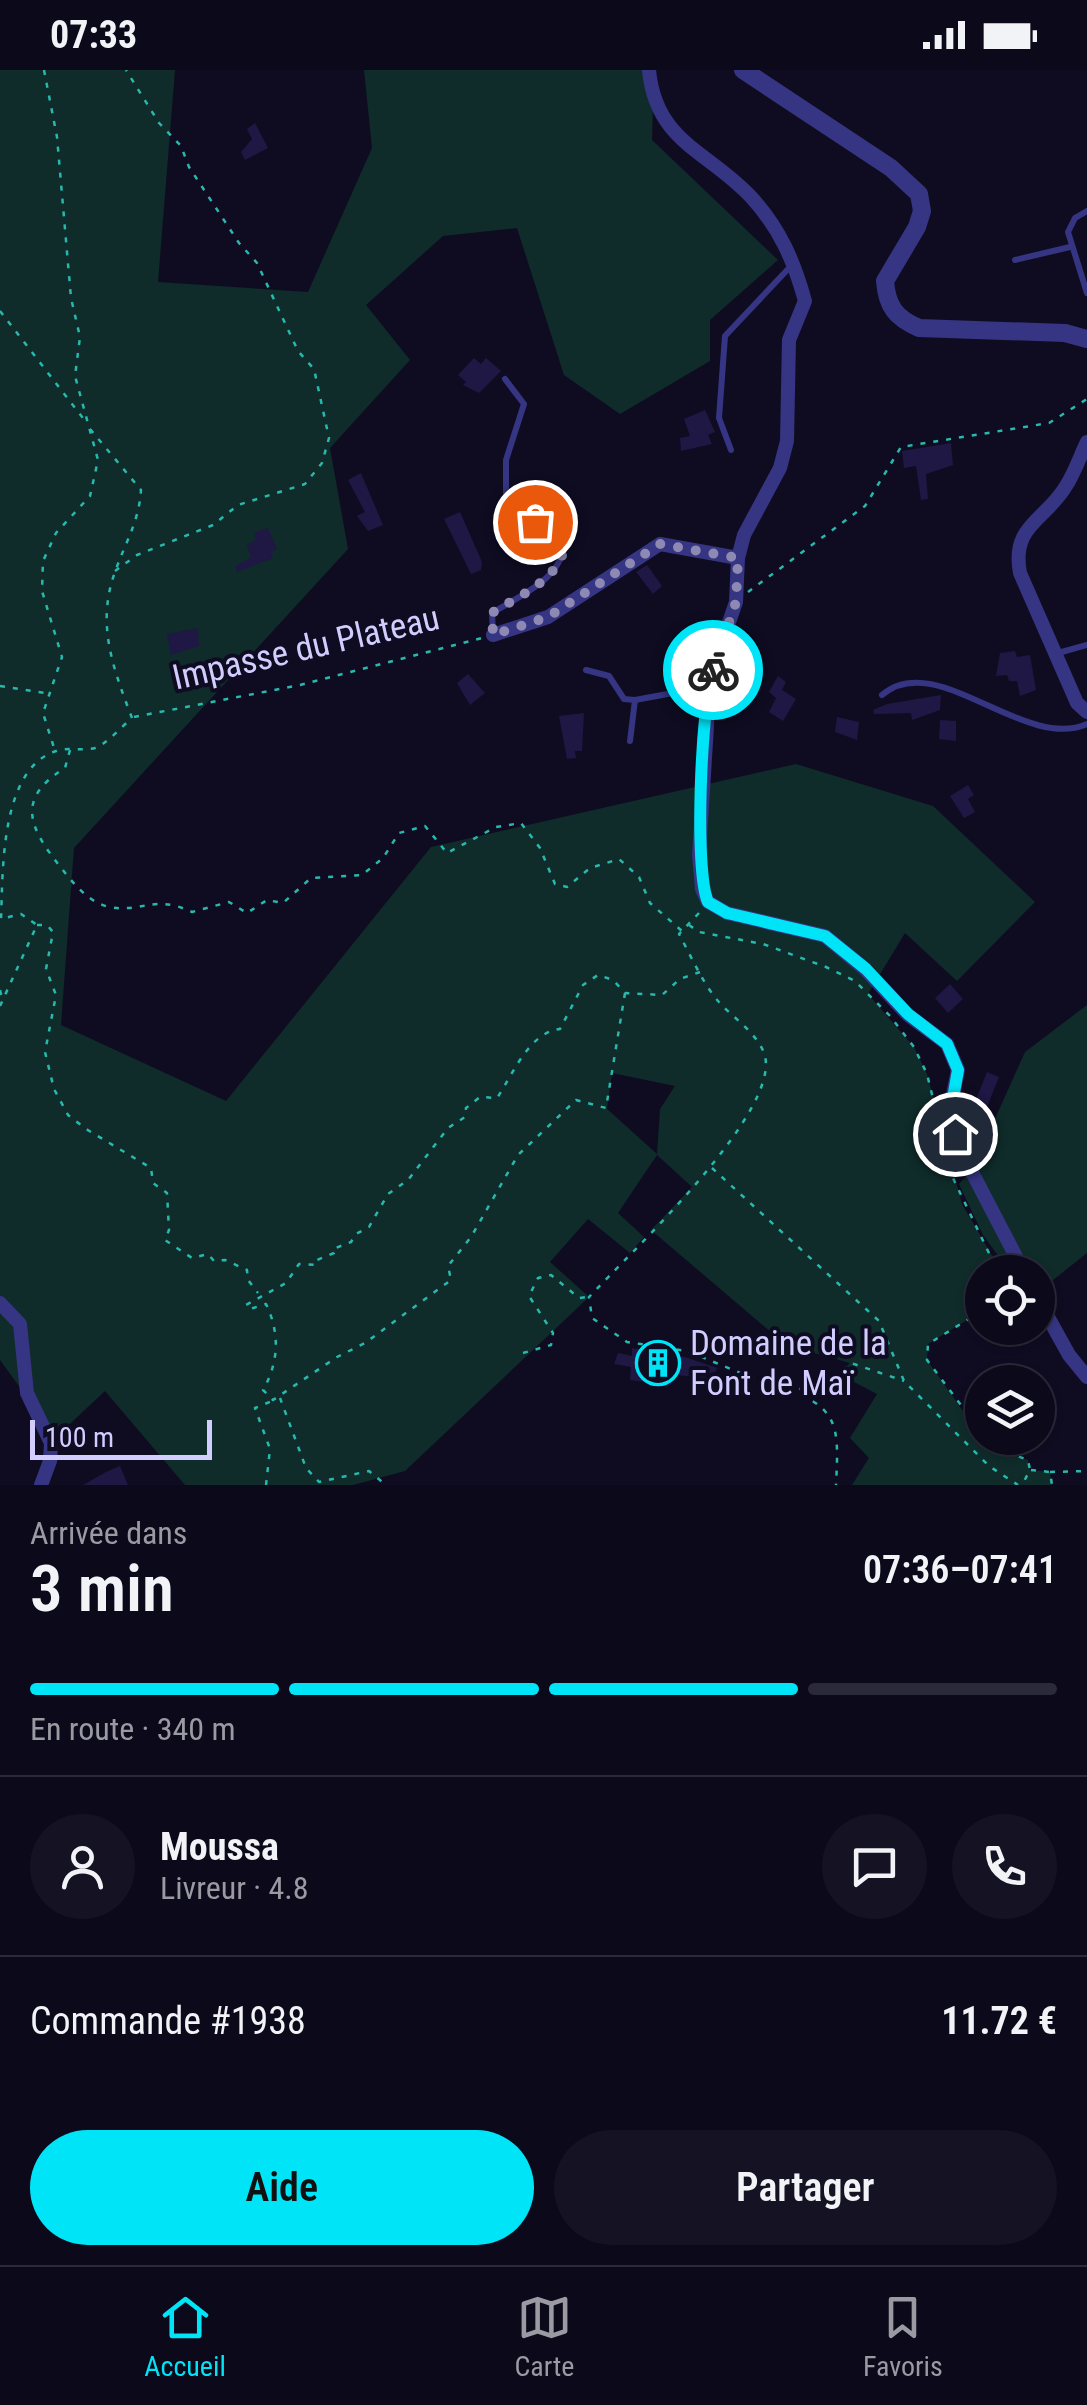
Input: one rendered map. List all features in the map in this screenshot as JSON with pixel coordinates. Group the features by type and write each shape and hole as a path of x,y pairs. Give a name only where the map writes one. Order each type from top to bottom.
{"street":[{"path":"649,70 652,96 665,125 750,196 779,232 794,262 805,301 789,340 787,441 780,468 744,535 738,558 736,602 710,678 698,855 708,902 727,913 825,936 866,969 908,1014 947,1044 958,1070 952,1104 961,1150 1015,1255"},
{"path":"743,70 890,168 919,194 922,211 917,227 884,281 892,312 903,321 919,328 1065,333 1087,339"},
{"path":"1087,442 1067,485 1028,527 1016,555 1020,573 1077,703 1087,712"},
{"name":"Impasse du Plateau","path":"493,635 548,617 660,544 738,558"},
{"path":"0,1303 20,1324 26,1394 51,1443 50,1461 41,1485"},
{"path":"1055,1331 1068,1356 1087,1377"}],"lane":[{"path":"1087,211 1075,218 1068,232 1087,293"},
{"path":"1014,260 1070,247"},
{"path":"731,450 719,418 725,336 794,262"},
{"name":"Impasse du Plateau","path":"493,635 492,613 554,574 564,560 566,540 560,530 506,508 506,460 524,404 505,379"},
{"path":"1057,653 1087,645"},
{"path":"586,670 609,676 624,699 635,700 700,688 710,678"},
{"path":"882,695 900,685 938,685 1016,718 1067,729 1087,724"},
{"path":"630,740 635,700"}],"path":[{"path":"44,70 56,137 71,298 80,337 75,376 98,460 90,496 56,533 43,561 42,591 62,657 60,672 46,694 43,712 55,751"},
{"path":"115,571 137,554 212,525 238,504 304,484 322,463 330,438 314,370 298,351 257,264 238,243 181,146 159,123 126,70"},
{"path":"0,311 141,490 140,518 115,571 103,613 108,646 132,718 98,747 55,751 25,772 16,789 3,846 1,921 21,914 38,925 47,925 53,932 46,969 56,995 45,1052 60,1102 86,1130 151,1168 153,1183 167,1193 170,1206 165,1240 192,1258 208,1254 214,1261 225,1260 247,1270 248,1280 259,1294"},
{"path":"736,602 866,506 901,447 1049,423 1087,399"},
{"name":"Impasse du Plateau","path":"132,718 300,685 493,635"},
{"path":"0,686 46,694"},
{"path":"70,750 65,768 47,780 33,800 32,828 79,891 110,907 169,901 192,912 229,902 247,913 266,900 283,903 312,878 362,875 383,858 399,833 425,826 447,854 496,827 521,823 540,848 555,884 568,886 590,868 619,860 639,877 650,902 682,931"},
{"path":"523,1352 551,1345 553,1333 530,1296 538,1278 551,1275 579,1298 589,1297 710,1167 755,1109 765,1079 764,1053 716,999 679,934 708,902"},
{"path":"688,924 700,932 763,944 826,967 855,981 890,1016 914,1047 927,1074 952,1176 990,1255"},
{"path":"0,1006 38,925"},
{"path":"274,1400 263,1390 274,1372 278,1341 272,1316 266,1304 250,1309 246,1305 259,1294 286,1283 299,1264 316,1265 334,1253 333,1249 351,1242 369,1228 388,1194 408,1180 448,1128 465,1117 466,1108 480,1097 497,1098 525,1052 549,1030 560,1029 562,1018 583,985 598,976 612,980 625,993 662,996 680,980 700,972"},
{"path":"0,990 2,1000"},
{"path":"266,1485 270,1448 255,1408 274,1400 337,1356 366,1343 451,1280 448,1266 471,1238 534,1136 576,1100 606,1108 625,993"},
{"path":"710,1167 879,1321 904,1381 989,1466 1020,1485 1030,1470 1028,1460 1015,1455"},
{"path":"589,1297 592,1318 618,1339 687,1351 822,1406 837,1430 836,1485"},
{"path":"965,1321 928,1344 927,1360 965,1410"},
{"path":"765,1383 819,1392 852,1363 904,1381"},
{"path":"803,1389 810,1398"},
{"path":"280,1396 306,1468 319,1482 369,1471 386,1485"},
{"path":"1030,1470 1087,1471"},
{"path":"1050,1472 1052,1485"}],"green space":[{"path":"0,70 175,70 158,282 308,292 372,148 364,70 654,70 652,140 778,260 710,320 710,361 620,414 564,375 517,228 443,236 366,305 410,360 330,448 348,549 74,848 61,1025 226,1101 431,847 796,764 933,806 1035,902 957,981 905,933 868,994 914,1047 927,1074 962,1204 992,1255 965,1255 965,1321 928,1344 927,1360 965,1414 965,1455 1015,1455 1028,1460 1030,1470 1050,1472 1052,1485 852,1485 869,1458 850,1438 877,1394 839,1374 850,1363 786,1345 651,1230 692,1187 657,1155 618,1213 644,1237 630,1253 588,1219 550,1262 589,1297 405,1471 353,1485 185,1485 105,1391 56,1437 0,1360","holes":["612,1073 675,1086 660,1109 657,1154 607,1109"]},
{"path":"1087,1005 1087,1253 1055,1278 1055,1255 998,1255 983,1235 959,1184 973,1168 1025,1052"}],"building":[{"path":"255,123 268,148 245,160 241,152 252,139 247,129"},
{"path":"474,358 481,364 486,358 501,371 479,393 463,385 466,382 458,375"},
{"path":"705,410 715,432 708,435 712,444 681,451 680,438 690,436 684,419"},
{"path":"951,443 953,465 926,474 928,499 921,500 916,466 904,468 902,451"},
{"path":"361,473 383,525 368,531 357,516 365,512 348,480"},
{"path":"460,512 482,562 481,570 471,574 444,519"},
{"path":"268,528 277,549 271,552 273,558 237,572 235,567 251,557 247,544 256,540 254,533"},
{"path":"647,565 662,586 653,594 636,572"},
{"path":"198,628 199,646 171,655 167,634"},
{"path":"1015,651 1017,657 1030,655 1036,690 1020,696 1017,681 1009,681 1007,675 996,676 1000,653"},
{"path":"468,674 485,693 470,705 457,683"},
{"path":"778,676 786,682 782,690 796,699 783,721 769,712 776,698 769,692"},
{"path":"941,695 940,710 912,720 911,713 874,714 873,710 887,704"},
{"path":"584,713 582,751 575,751 576,758 567,759 559,716"},
{"path":"837,717 859,722 857,740 835,732"},
{"path":"940,720 956,721 956,741 939,739"},
{"path":"968,785 974,795 968,799 975,812 964,818 950,796"},
{"path":"950,984 963,999 948,1013 935,998"},
{"path":"987,1072 999,1077 987,1107 975,1102"},
{"name":"Domaine de la Font de Maï","path":"632,1348 685,1357 717,1368 710,1387 698,1383 700,1377 673,1375 671,1385 630,1380 631,1367 614,1364 618,1353 632,1356"},
{"path":"120,1466 128,1485 83,1485 106,1472"}],"way so far":[{"path":"535,522 560,530 566,540 564,560 554,574 492,613 493,635 548,617 660,544 711,552 738,558 736,602 713,670"}],"place":[{"name":"Domaine de la Font de Maï","path":"658,1363"}],"route":[{"path":"713,670 703,746 698,855 702,889 708,902 727,913 813,930 825,936 866,969 908,1014 947,1044 955,1054 958,1070 952,1104 955,1134"}]}
